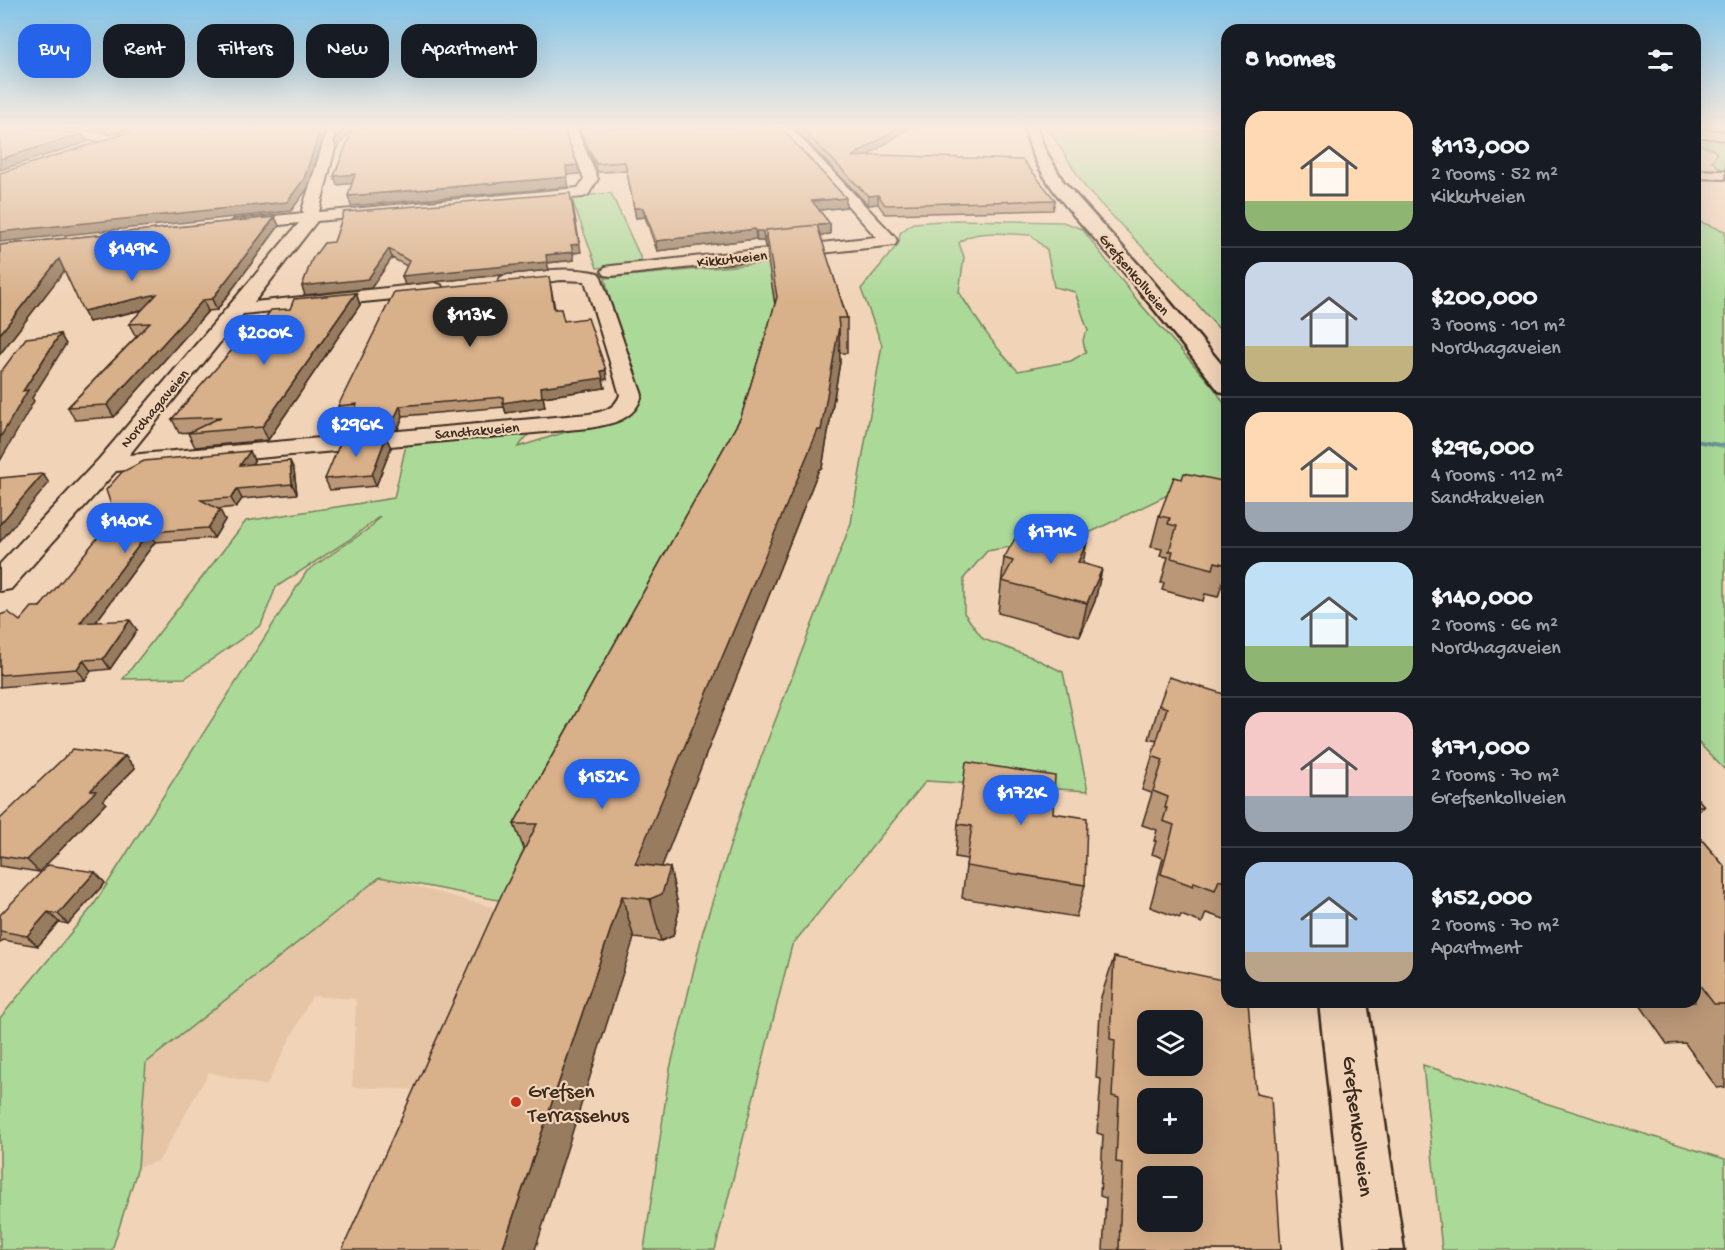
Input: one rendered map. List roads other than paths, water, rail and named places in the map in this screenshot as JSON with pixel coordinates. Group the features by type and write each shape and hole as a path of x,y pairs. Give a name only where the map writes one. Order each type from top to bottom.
{"street":[{"path":"313,216 310,210 317,186"},
{"path":"220,226 583,192 586,186"},
{"name":"Kikkutveien","path":"611,271 889,241 838,186"},
{"name":"Grefsenkollveien","path":"1059,186 1125,261 1221,379"},
{"name":"Nordhagaveien","path":"0,582 108,464 239,309 313,216"},
{"name":"Sandtakveien","path":"108,464 589,421 614,415 627,406 631,395 594,280 583,274 489,283"},
{"path":"239,309 456,286"},
{"name":"Grefsenkollveien","path":"1344,1008 1375,1250"}],"waterway":[{"path":"1701,442 1725,446"}],"place":[{"name":"Grefsen Terrassehus","path":"516,1102"}]}
